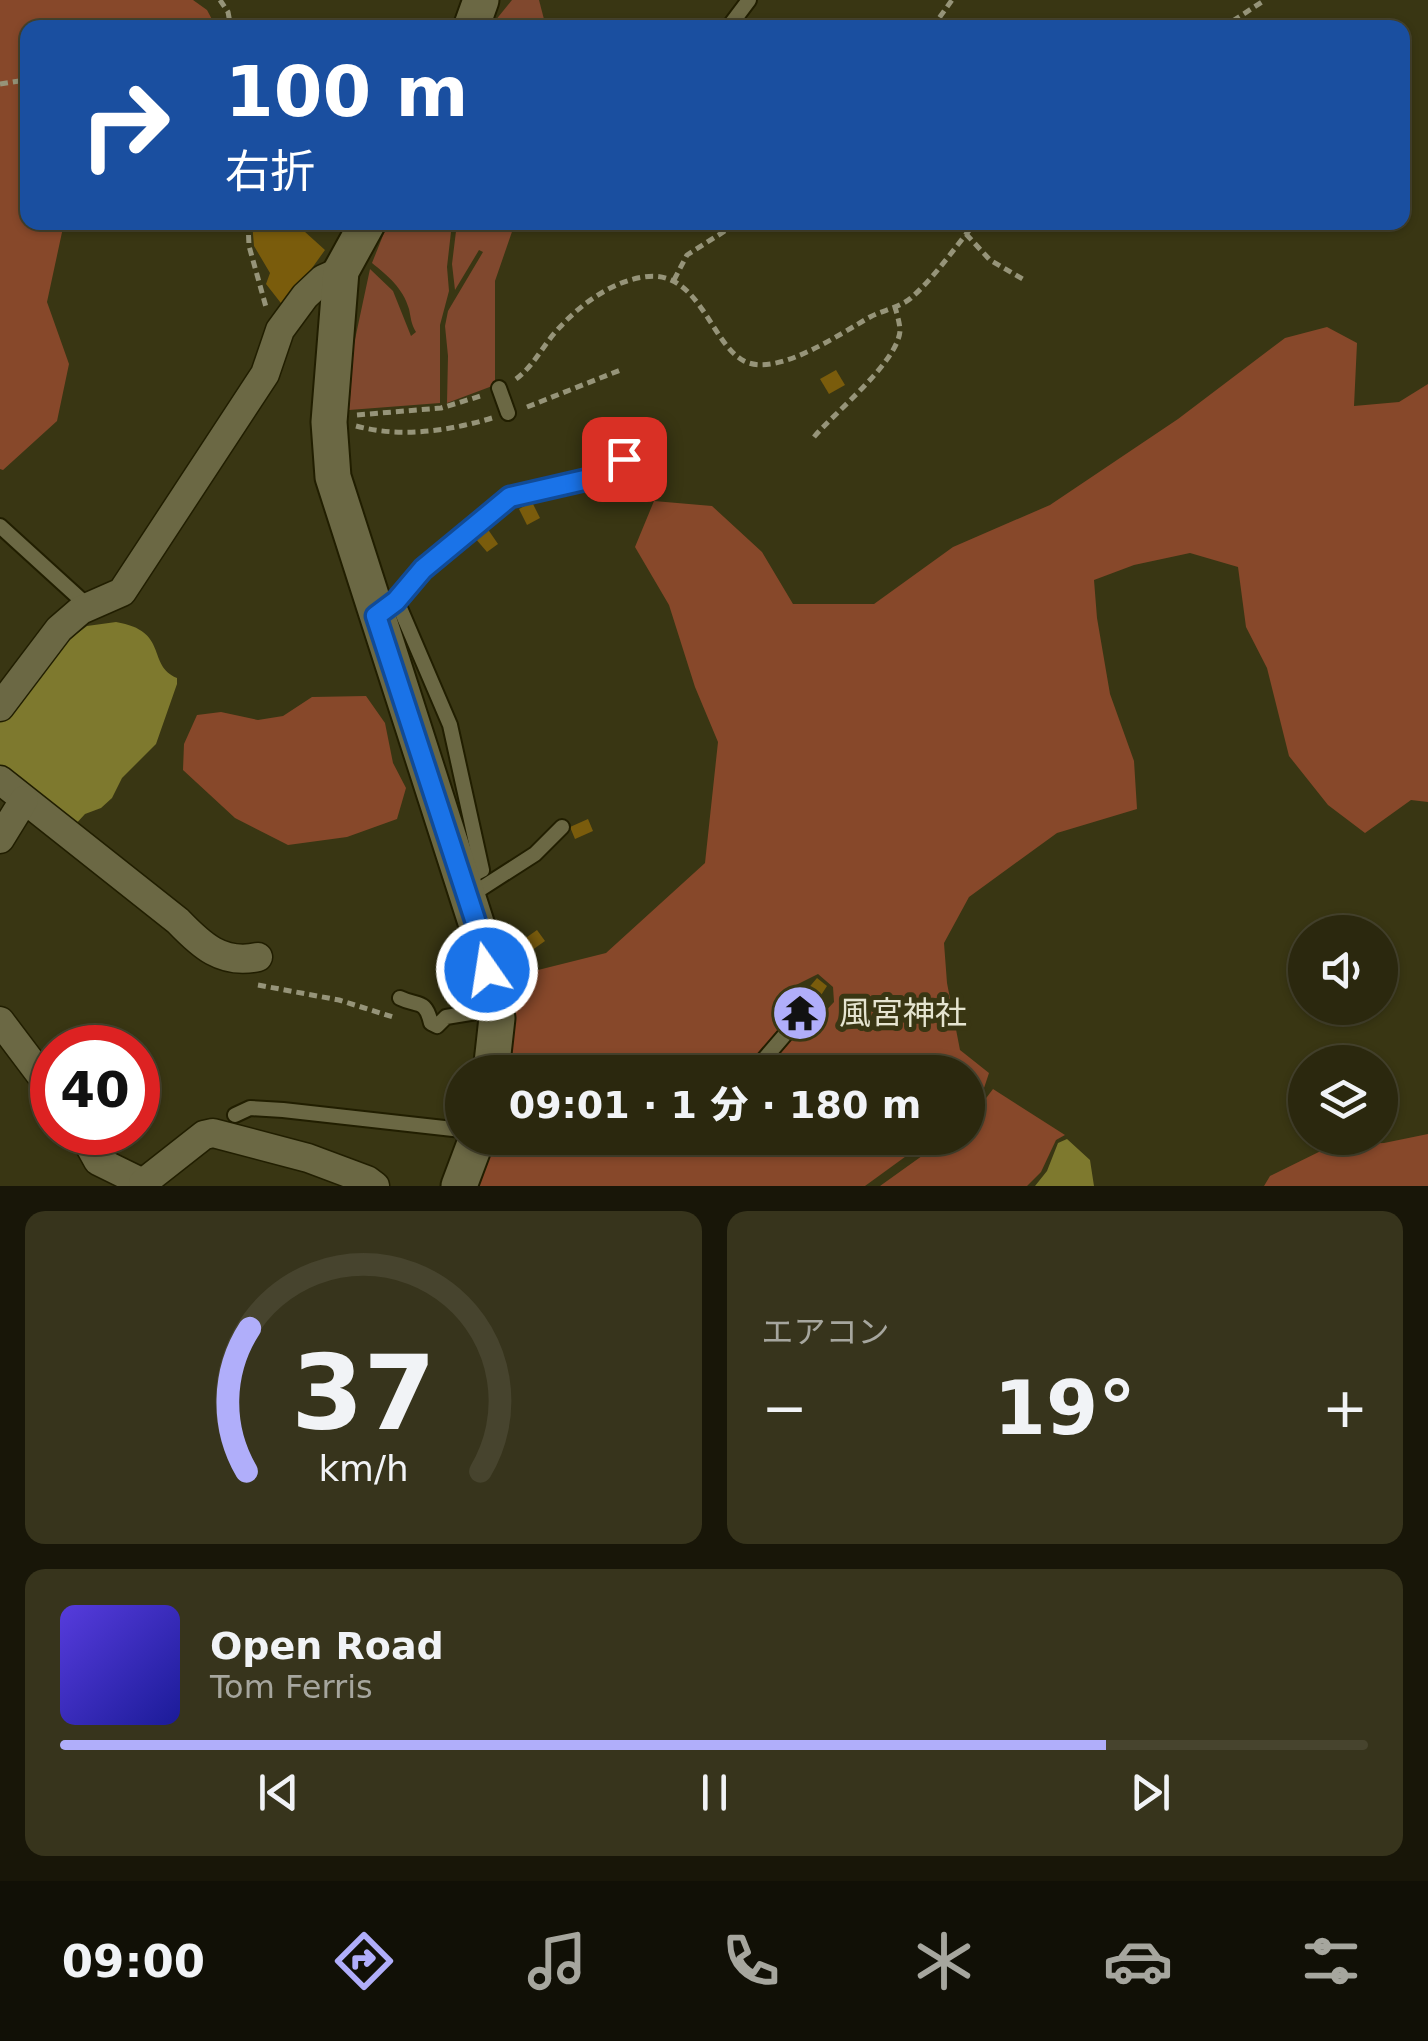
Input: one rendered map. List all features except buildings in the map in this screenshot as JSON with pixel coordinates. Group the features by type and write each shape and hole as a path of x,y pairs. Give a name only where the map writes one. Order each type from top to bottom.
{"street":[{"path":"475,16 491,13 504,0"},
{"path":"364,230 341,271 329,417 334,477 386,608 479,932 495,1009 492,1055"},
{"path":"0,706 59,629 80,610 122,592 265,374 284,326 305,296 323,279 341,271"},
{"path":"0,780 178,921 203,947 250,958"},
{"path":"0,839 24,800"},
{"path":"0,1021 30,1061"},
{"path":"94,1155 98,1162 144,1184 204,1134 228,1125 375,1186"},
{"path":"459,1186 471,1155"}],"lane":[{"path":"499,388 508,413"},
{"path":"386,608 423,569 510,497 593,478 624,459"},
{"path":"0,526 89,608"},
{"path":"465,889 536,854 562,826"},
{"path":"400,998 418,1001 437,1026 446,1017 495,1009"},
{"path":"768,1055 789,1030"},
{"path":"228,1125 250,1108 445,1128"}],"path":[{"path":"1234,20 1264,0"},
{"path":"248,230 264,304 284,326"},
{"path":"674,280 686,255 725,230"},
{"path":"329,417 441,408 499,388 526,370 560,326 588,303 618,284 643,276 674,280 714,323 737,356 761,366 829,343 874,314 910,298 969,230"},
{"path":"966,234 990,260 1026,281"},
{"path":"814,436 889,355 900,333 896,307"},
{"path":"329,417 390,432 454,429 623,369"},
{"path":"250,958 243,975 256,984 339,1000 430,1029 432,1024"}],"shaded area":[{"path":"0,0 193,0 207,10 212,20 20,20 20,230 62,230 47,302 69,364 57,421 0,469"},
{"path":"512,0 539,0 544,20 496,20"},
{"path":"385,230 451,230 449,291 440,325 440,403 349,410 354,344 370,269 393,291 411,336 416,332 403,295 372,263"},
{"path":"456,230 513,230 495,281 495,385 447,403 448,311 483,252 479,250 455,290 452,264"},
{"path":"1327,327 1357,343 1354,406 1399,402 1428,384 1428,802 1411,800 1365,833 1328,805 1289,756 1267,668 1246,627 1238,567 1190,553 1134,565 1094,580 1110,694 1134,761 1137,809 1057,833 969,897 944,943 960,1050 966,1055 773,1055 787,1039 805,1033 834,1002 833,987 818,974 790,988 778,1020 780,1035 763,1055 512,1055 506,978 606,953 705,863 718,742 695,687 669,605 635,547 654,501 712,506 762,552 793,604 874,604 953,547 1050,505 1178,419 1285,338"},
{"path":"116,622 133,626 151,640 162,665 177,678 177,684 156,744 122,778 112,798 85,814 73,827 0,773 0,718 60,646 87,626"},
{"path":"366,696 385,723 393,763 406,788 397,819 347,837 288,845 235,818 183,770 184,744 197,715 221,712 258,720 283,716 312,697"},
{"path":"993,1089 1065,1135 1056,1140 1041,1172 1027,1186 880,1186 923,1155 985,1155 985,1100"},
{"path":"1428,1134 1428,1186 1264,1186 1270,1176 1313,1155 1398,1155 1398,1140"},
{"path":"1067,1139 1090,1160 1094,1186 1035,1186 1047,1171 1058,1143"},
{"path":"486,1155 908,1155 865,1186 480,1186 478,1179"}],"place":[{"name":"風宮神社","path":"800,1013"}],"route":[{"path":"487,970 479,932 376,616 396,601 423,569 510,497 593,478 624,459"}]}
